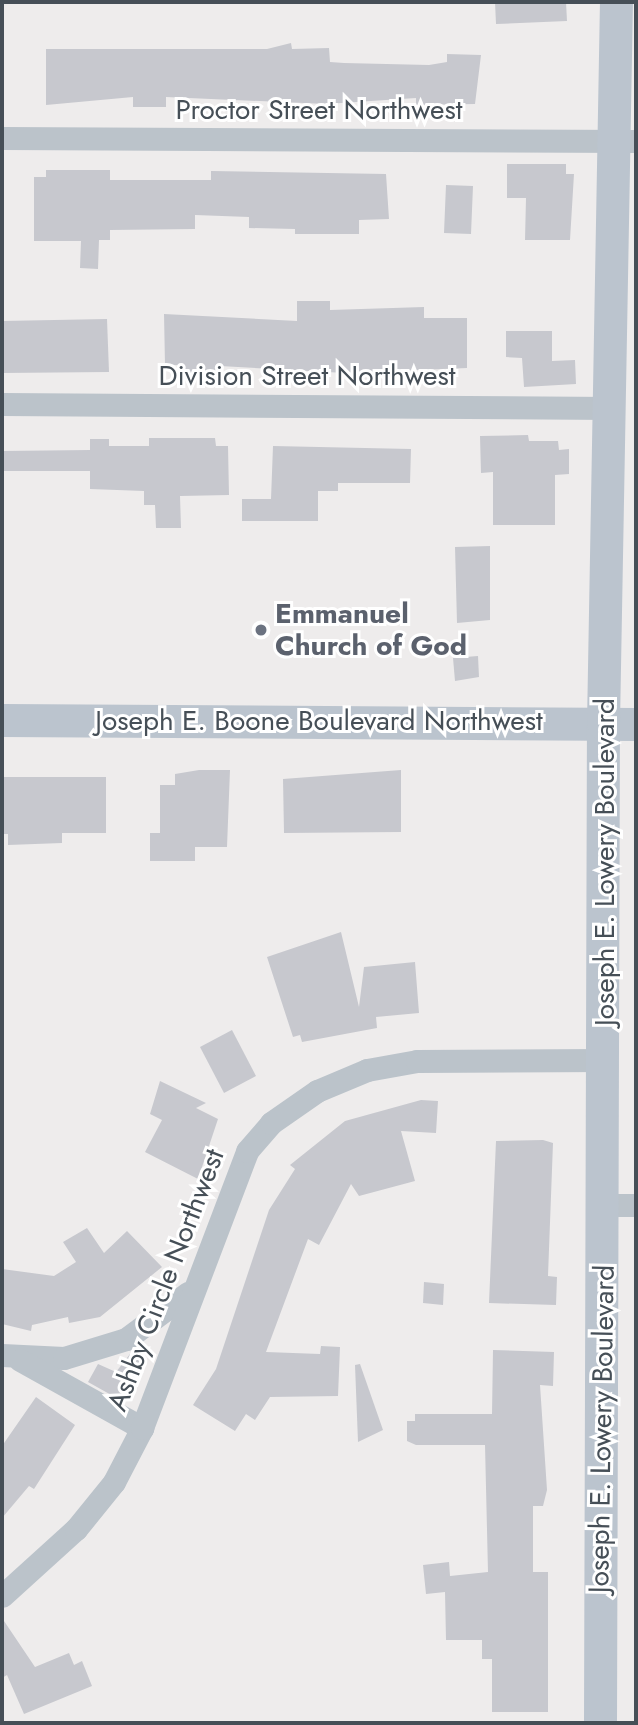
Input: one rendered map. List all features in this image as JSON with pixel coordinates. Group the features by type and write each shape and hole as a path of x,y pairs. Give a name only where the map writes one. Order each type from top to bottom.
{"main road":[{"name":"Joseph E. Lowery Boulevard","path":"600,1723 620,1205 606,1060 603,723 612,408 625,141 615,2"},
{"name":"Joseph E. Boone Boulevard Northwest","path":"2,720 636,724"}],"street":[{"name":"Proctor Street Northwest","path":"2,138 625,141"},
{"name":"Division Street Northwest","path":"2,404 612,408"},
{"name":"Ashby Circle Northwest","path":"2,1596 76,1529 114,1482 142,1428 247,1151 271,1123 317,1091 367,1070 417,1061 606,1060"},
{"path":"11,1357 64,1358 127,1339 159,1321 193,1288"},
{"path":"11,1357 142,1428"}],"building":[{"path":"495,2 566,2 567,21 496,24"},
{"path":"291,43 292,49 329,48 330,62 344,63 429,65 447,62 447,54 481,55 475,104 416,105 416,98 326,104 166,97 166,107 133,107 133,97 46,105 46,49 267,49"},
{"path":"507,164 566,164 566,174 574,174 570,240 525,240 526,198 507,198"},
{"path":"46,170 110,170 110,180 211,180 211,171 386,174 389,219 359,220 359,234 295,234 295,229 249,228 249,217 195,215 195,229 110,230 110,240 99,240 98,269 80,268 81,241 34,241 34,177 46,177"},
{"path":"446,185 473,186 471,234 444,233"},
{"path":"297,301 330,301 330,310 424,307 424,318 467,318 467,368 345,373 220,366 220,372 177,374 177,365 165,365 164,314 297,321"},
{"path":"107,319 109,372 2,373 2,321"},
{"path":"506,331 552,331 552,361 575,360 576,384 524,387 522,358 506,357"},
{"path":"528,435 529,441 558,441 559,450 569,449 569,474 555,475 555,525 493,525 493,472 481,473 480,436"},
{"path":"149,438 215,438 216,446 228,446 229,495 180,496 181,528 156,528 155,505 144,505 144,491 90,489 90,471 2,471 2,451 90,450 90,439 109,439 109,446 149,446"},
{"path":"273,446 411,449 410,483 338,483 338,491 318,491 318,521 242,521 242,499 271,499"},
{"path":"490,546 490,620 457,623 455,547"},
{"path":"478,656 479,677 455,681 453,658"},
{"path":"199,770 230,770 227,847 195,847 195,861 150,861 150,833 160,833 160,785 175,785 175,774"},
{"path":"401,770 401,832 284,833 283,779"},
{"path":"2,777 106,777 106,833 62,833 62,843 8,845 8,834 2,834"},
{"path":"341,932 359,1007 364,967 415,962 419,1013 376,1017 377,1028 302,1042 300,1035 293,1037 267,957"},
{"path":"232,1030 256,1076 224,1093 200,1047"},
{"path":"160,1081 206,1103 196,1108 218,1119 198,1179 145,1152 162,1120 150,1114"},
{"path":"421,1100 438,1101 436,1133 401,1131 415,1181 359,1196 351,1184 319,1245 308,1239 266,1352 320,1354 321,1346 340,1347 338,1396 270,1397 255,1420 246,1414 235,1431 193,1405 216,1369 269,1210 295,1169 290,1165 345,1121"},
{"path":"543,1140 553,1143 548,1276 557,1277 556,1305 489,1303 496,1141"},
{"path":"87,1228 104,1253 127,1231 162,1267 100,1317 69,1323 68,1317 32,1325 31,1331 2,1324 2,1269 54,1276 76,1262 63,1242"},
{"path":"424,1282 444,1284 443,1305 423,1303"},
{"path":"493,1350 554,1352 553,1386 540,1385 547,1490 543,1506 533,1506 533,1572 548,1572 548,1712 492,1712 492,1659 482,1659 482,1640 446,1640 445,1592 426,1594 423,1565 449,1562 450,1576 488,1572 485,1445 416,1445 407,1441 407,1421 415,1421 415,1414 492,1414"},
{"path":"130,1354 144,1362 122,1401 88,1382 98,1364 116,1372"},
{"path":"360,1364 383,1430 358,1442 355,1365"},
{"path":"36,1397 75,1425 34,1489 29,1486 2,1518 2,1446"},
{"path":"2,1618 35,1667 69,1653 74,1665 82,1661 92,1686 24,1714 7,1675 2,1678"}],"place":[{"name":"Emmanuel Church of God","path":"261,630"}]}
